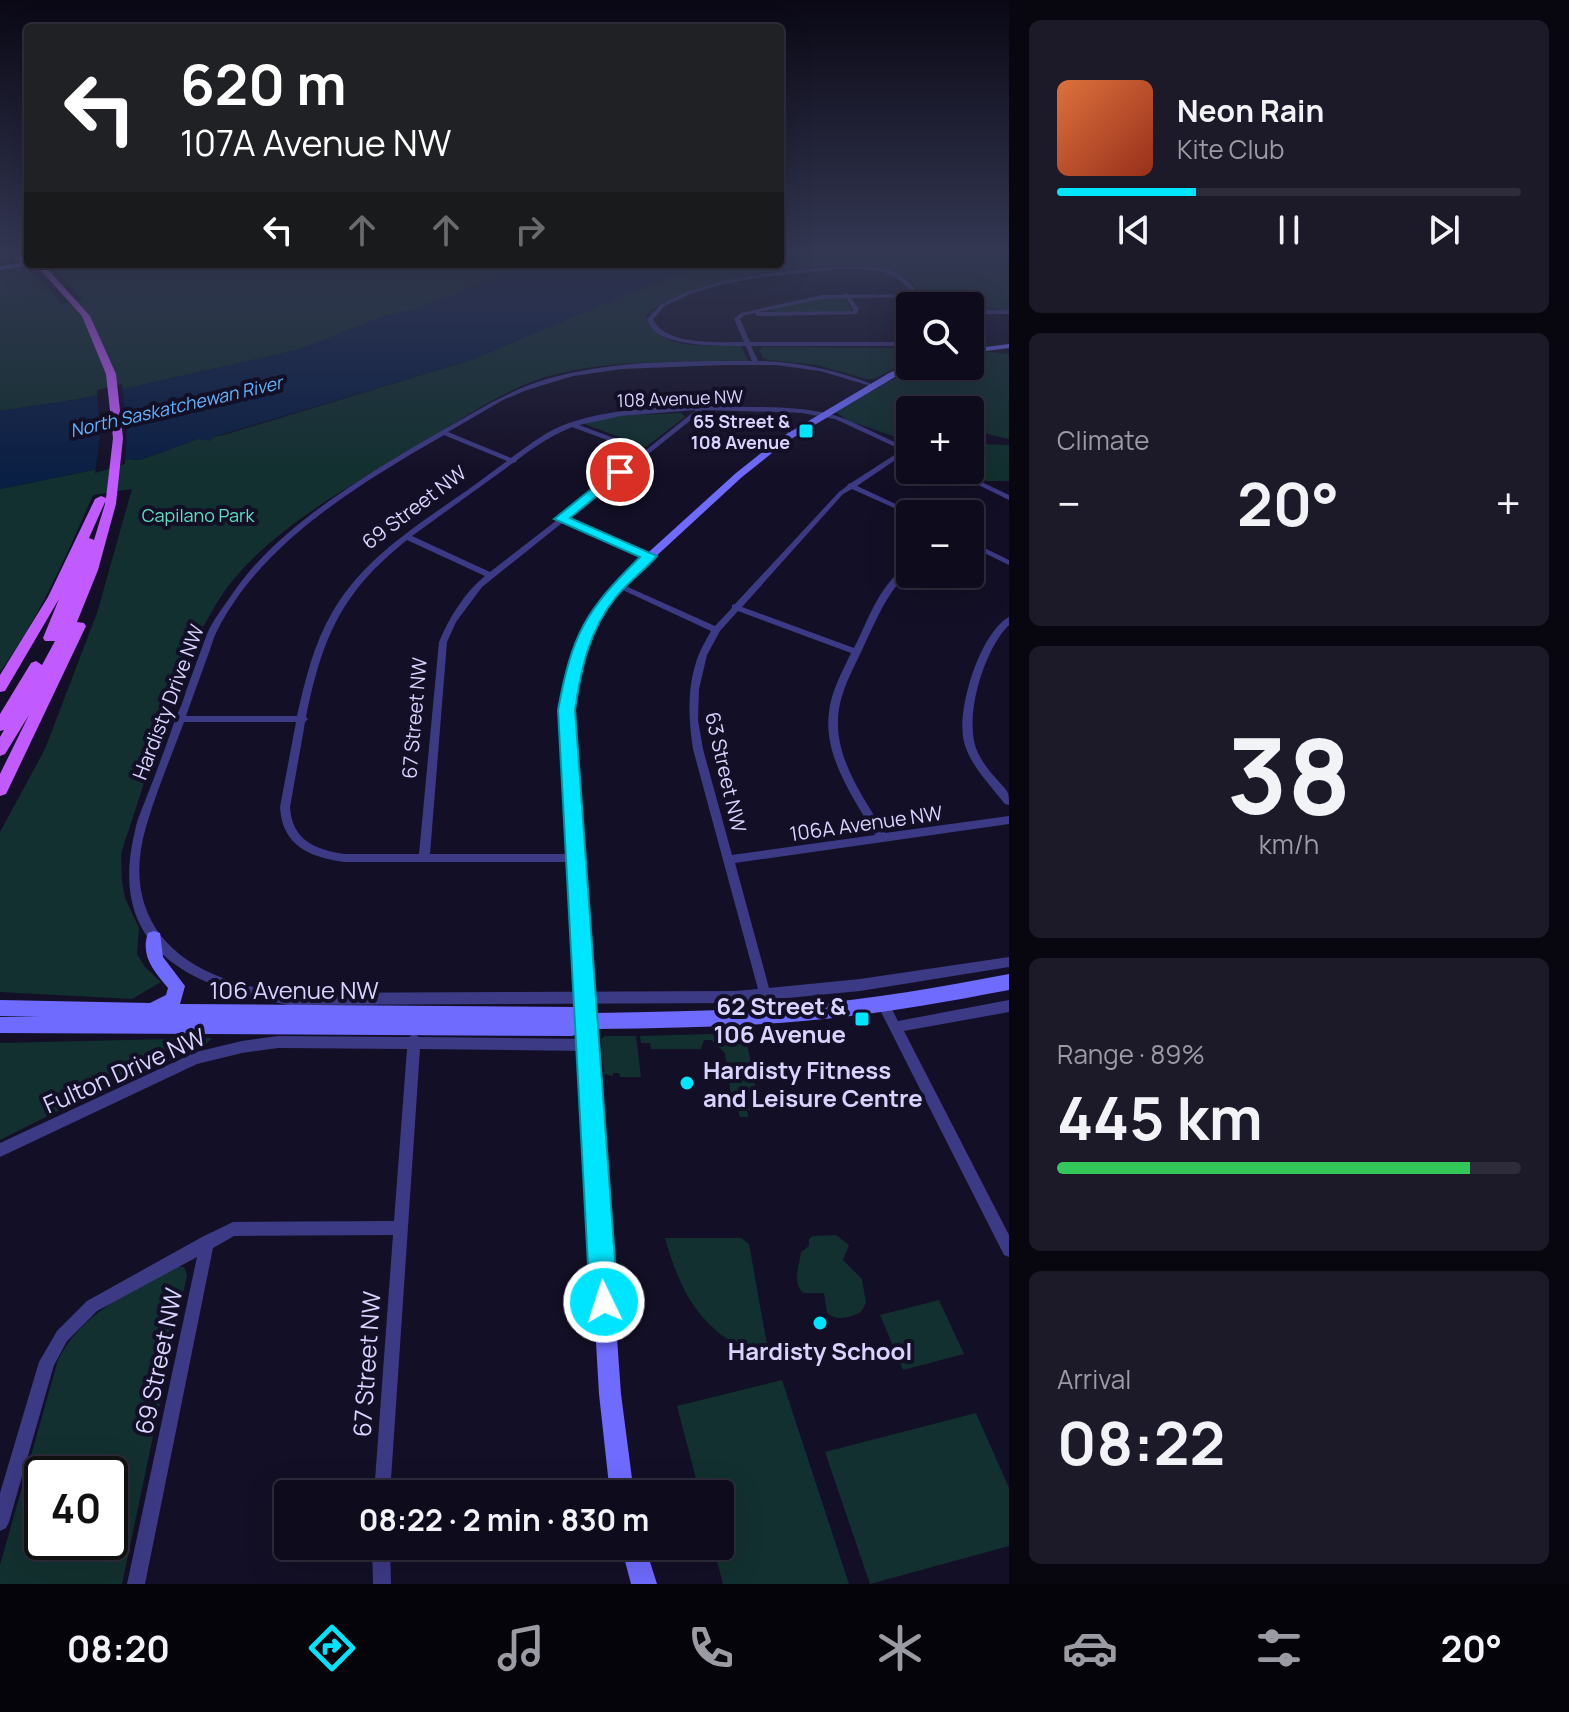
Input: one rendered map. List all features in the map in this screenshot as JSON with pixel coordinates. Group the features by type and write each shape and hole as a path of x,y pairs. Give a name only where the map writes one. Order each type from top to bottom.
{"main road":[{"path":"85,327 107,366"},
{"path":"0,750 46,670 79,602 108,493 110,436 107,366 95,327"},
{"path":"0,687 54,597 91,516 108,493"},
{"path":"0,726 53,631 108,493"},
{"path":"0,790 90,601 115,511 108,493"}],"street":[{"path":"655,327 677,339 701,344 896,344"},
{"path":"740,327 756,363"},
{"path":"984,348 1009,346"},
{"name":"Hardisty Drive NW","path":"584,999 415,1020 233,989 192,972 172,958 154,938 137,899 135,850 213,630 230,602 262,562 297,528 509,395 566,375 619,367 756,363 825,370 872,386"},
{"path":"620,1480 610,1394 585,1021 566,718 568,688 585,635 618,586 739,475 791,434 896,374"},
{"path":"780,409 791,434"},
{"name":"108 Avenue NW","path":"571,424 612,414 780,409 823,415 896,445"},
{"name":"67 Street NW","path":"424,858 443,642 457,612 489,575 699,411"},
{"name":"108 Avenue NW","path":"571,424 646,452"},
{"name":"69 Street NW","path":"424,858 332,857 310,850 297,840 284,813 319,651 335,613 368,569 406,536 571,424"},
{"path":"445,433 514,461"},
{"name":"63 Street NW","path":"765,994 693,720 697,675 716,630 735,607 850,485 896,458"},
{"path":"980,484 1009,498"},
{"path":"850,485 896,506"},
{"path":"560,519 650,556"},
{"path":"406,536 489,575"},
{"path":"984,550 1009,563"},
{"path":"883,839 843,767 834,737 836,701 887,590 896,581"},
{"path":"618,586 716,630"},
{"path":"735,607 856,652"},
{"path":"1009,620 997,630 985,650 965,724 979,763 1009,801"},
{"path":"179,719 303,719"},
{"name":"106A Avenue NW","path":"728,860 1009,820"},
{"path":"424,858 575,858"},
{"path":"142,1011 168,1005 177,994 174,979 155,960 154,938"},
{"path":"584,999 765,994 889,981 1009,962"},
{"name":"106 Avenue NW","path":"0,1008 415,1020 572,1028 585,1021 761,1016 883,1004 1009,982"},
{"path":"883,1004 1009,1250"},
{"path":"895,1027 1009,1006"},
{"name":"67 Street NW","path":"383,1480 415,1020"},
{"name":"106 Avenue NW","path":"0,1025 415,1020 587,1045"},
{"name":"Fulton Drive NW","path":"0,1150 163,1072 222,1051 415,1020"},
{"path":"0,1522 5,1487 47,1362 73,1323 105,1297 207,1242 242,1228 400,1228"},
{"name":"69 Street NW","path":"136,1584 207,1242"},
{"path":"381,1560 382,1584"},
{"path":"637,1560 644,1584"}],"green space":[{"path":"0,327 356,327 335,335 338,337 297,350 79,399 0,411"},
{"name":"Capilano Park","path":"550,327 652,327 662,336 687,344 741,346 748,361 630,363 543,378 491,401 286,529 238,574 204,626 166,716 121,855 125,898 139,928 137,954 161,982 132,999 0,992 0,832 45,749 97,613 132,489 93,495 39,609 0,672 0,489 93,470 128,459 140,460 198,439 224,435 471,360"},
{"path":"763,347 896,348 896,368 866,379 817,365 769,360 763,358 759,350"},
{"path":"984,353 1009,354 1009,439 984,433 984,396 896,396 896,437 847,420 836,412 896,378 984,380"},
{"path":"681,413 685,417 646,447 582,423 618,416"},
{"path":"984,444 1009,445 1009,481 986,481"},
{"path":"745,1033 760,1110 747,1110 748,1117 740,1117 738,1110 733,1109 725,1053 711,1040 704,1040 701,1049 651,1049 650,1043 641,1043 640,1036"},
{"path":"605,1036 636,1036 641,1077 604,1074 601,1039"},
{"path":"212,1038 204,1046 100,1090 0,1140 0,1043"},
{"path":"836,1235 849,1245 843,1260 862,1279 866,1303 861,1312 844,1318 827,1313 824,1293 803,1293 797,1279 801,1252 809,1246 809,1239"},
{"path":"665,1238 741,1238 749,1244 768,1350 730,1340 703,1318 686,1294"},
{"path":"176,1266 184,1267 187,1275 128,1555 128,1456 31,1456 58,1360 80,1329 125,1295"},
{"path":"939,1300 964,1354 903,1370 880,1315"},
{"path":"782,1380 849,1584 723,1584 717,1560 734,1560 734,1480 696,1480 677,1406"},
{"path":"976,1413 1009,1488 1009,1546 870,1584 825,1452"},
{"path":"24,1480 24,1560 127,1560 122,1584 0,1584 0,1565"}],"water":[{"name":"North Saskatchewan River","path":"356,327 550,327 471,360 213,437 210,441 198,439 140,460 128,459 93,470 0,489 0,411 79,399 297,350"}],"pier":[{"path":"122,384 127,430 125,464 95,473 100,436 97,390"}],"place":[{"name":"65 Street & 108 Avenue","path":"806,431"},
{"name":"62 Street & 106 Avenue","path":"862,1019"},
{"name":"Hardisty Fitness and Leisure Centre","path":"687,1083"},
{"name":"Hardisty School","path":"820,1323"}],"route":[{"path":"604,1302 566,710 575,660 592,621 611,594 650,556 560,519 620,472"}]}
